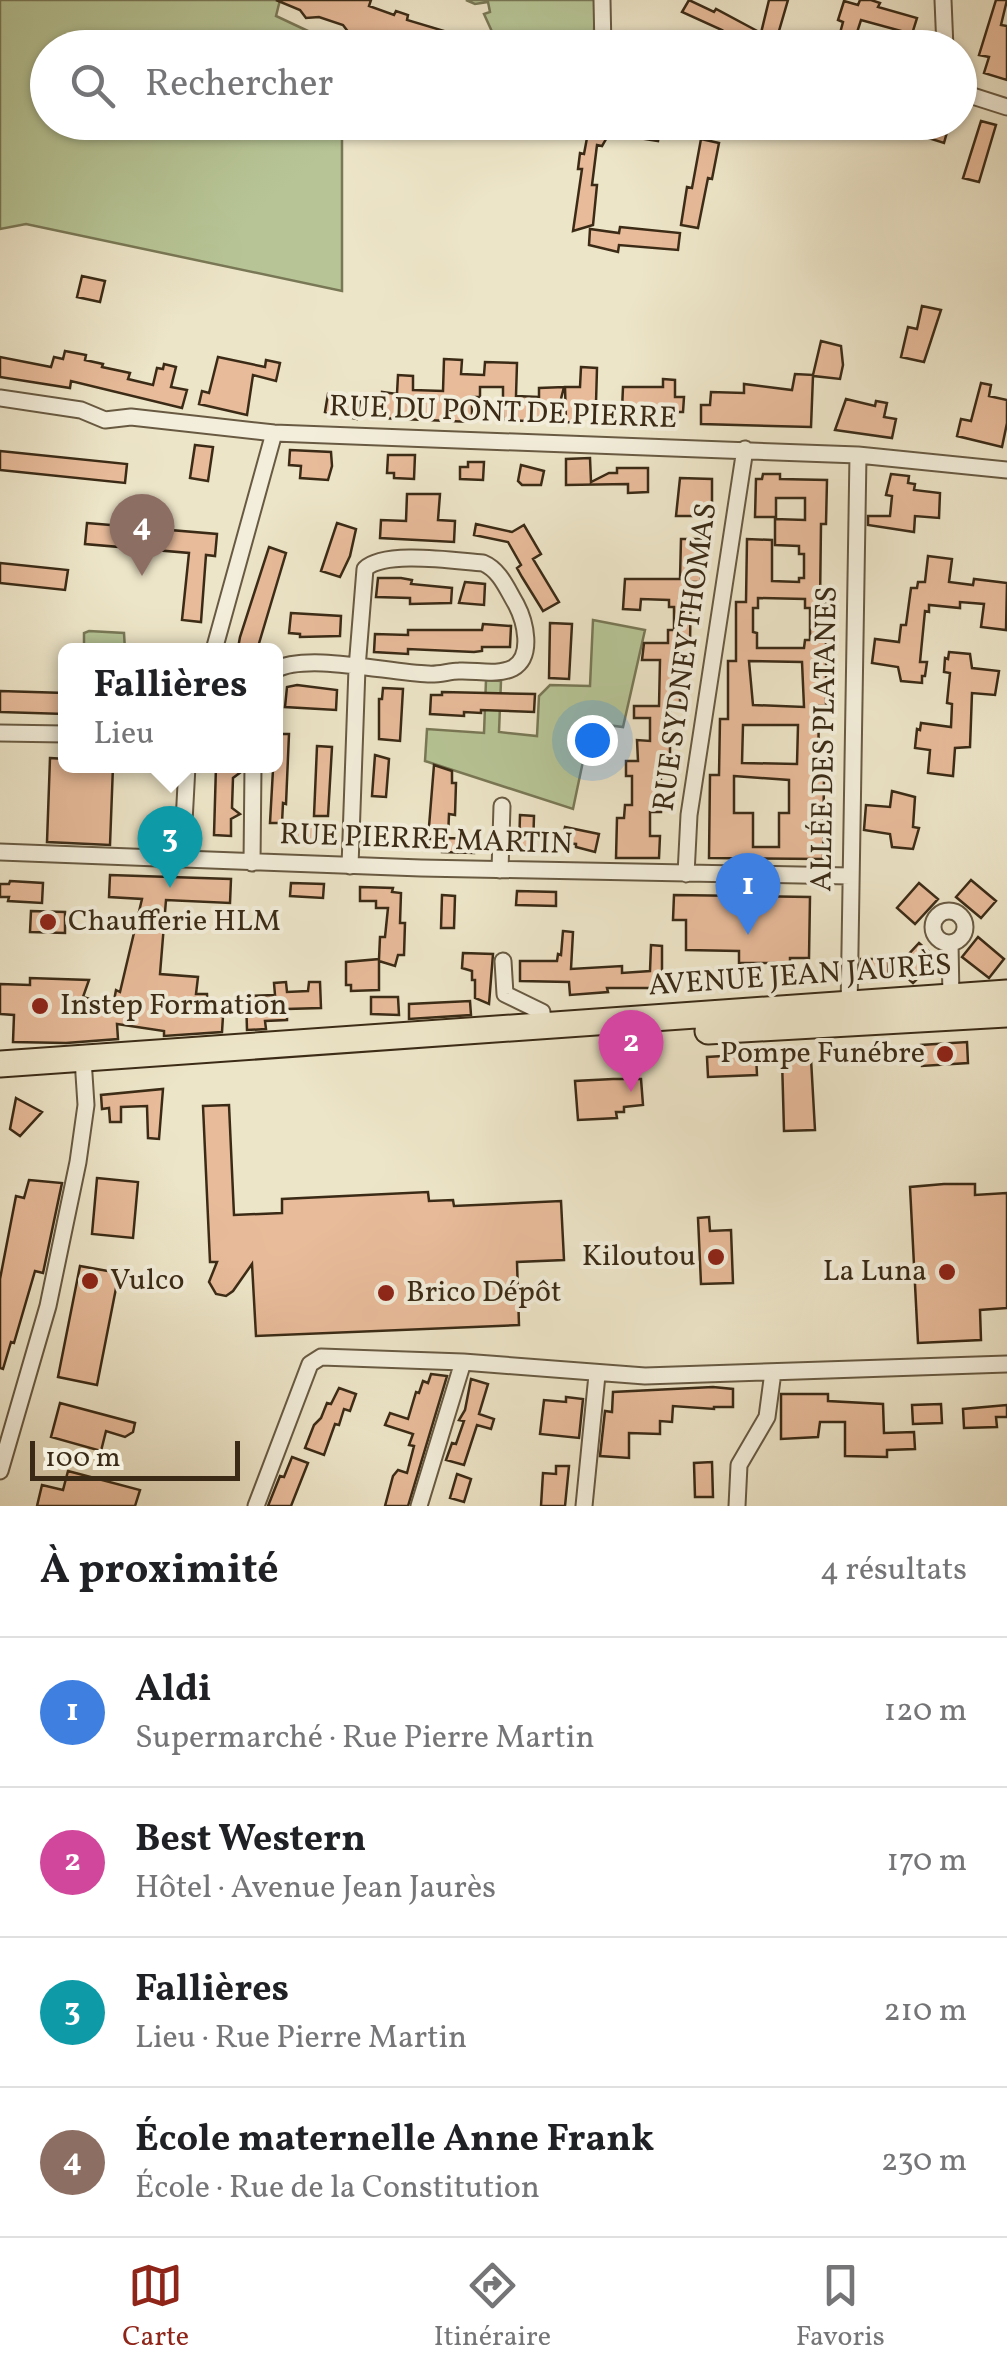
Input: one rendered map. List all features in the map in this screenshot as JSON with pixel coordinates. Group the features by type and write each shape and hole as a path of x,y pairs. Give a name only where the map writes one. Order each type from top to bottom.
{"main road":[{"name":"AVENUE JEAN JAURÈS","path":"0,1064 83,1066 320,1054 849,1013 1007,993"},
{"name":"AVENUE JEAN JAURÈS","path":"0,1078 83,1066 544,1027 849,1013 1007,1014"}],"street":[{"path":"602,0 602,30"},
{"path":"943,0 944,30"},
{"path":"977,97 1007,107"},
{"name":"RUE DU PONT DE PIERRE","path":"0,398 80,410 106,420 131,417 274,433 745,449 858,455 1007,470"},
{"path":"216,643 274,433"},
{"name":"RUE SYDNEY THOMAS","path":"686,874 689,815 745,449"},
{"name":"ALLÉE DES PLATANES","path":"849,1013 858,455"},
{"path":"283,668 301,662 356,668 433,675 512,668 522,660 524,618 492,567 483,562 389,558 372,562 365,569 356,668 350,866"},
{"path":"0,734 58,734"},
{"path":"182,860 186,773"},
{"path":"252,862 253,773"},
{"path":"500,870 502,806"},
{"name":"RUE PIERRE MARTIN","path":"0,852 350,866 850,876"},
{"path":"950,943 951,998"},
{"path":"503,962 505,994 542,1012 544,1027"},
{"path":"0,1471 48,1306 78,1162 86,1105 83,1066"},
{"path":"256,1506 310,1364 322,1357 463,1362 597,1374 1007,1364"},
{"path":"419,1506 463,1362"},
{"path":"737,1506 739,1465 767,1417 773,1372"},
{"path":"584,1506 597,1374"}],"green space":[{"path":"0,0 280,0 276,16 306,30 30,30 30,140 342,140 342,291 26,224 0,229"},
{"path":"466,0 595,0 594,30 491,30 484,14 490,12 488,2 475,4"},
{"path":"593,620 645,630 623,727 591,723 573,809 425,761 427,729 484,733 486,680 501,681 499,732 537,736 539,696 550,685 590,686"},
{"path":"84,633 124,633 125,643 84,643"}],"building":[{"path":"276,0 371,0 369,6 394,15 396,11 408,15 407,20 441,30 347,30 319,17 306,18 300,10"},
{"path":"689,0 755,30 722,30 682,12"},
{"path":"769,0 788,0 779,30 762,30"},
{"path":"860,0 871,0 880,3 878,7 917,18 913,30 861,20 858,30 841,30 843,22 838,20 844,1 858,5"},
{"path":"996,0 1007,0 1001,25 1007,26 1007,80 984,73 989,57 979,55"},
{"path":"981,121 996,125 979,182 963,178"},
{"path":"587,140 605,140 602,146 597,145 593,225 573,231 582,169 578,169 580,153 584,154"},
{"path":"701,140 719,143 698,228 681,225 687,187 692,188"},
{"path":"620,227 680,233 678,250 619,245 618,252 589,245 590,229 619,233"},
{"path":"82,276 105,281 100,302 77,297"},
{"path":"922,306 941,310 924,362 901,357 908,327 917,329"},
{"path":"821,341 841,346 843,365 840,379 813,376 811,427 701,424 701,405 710,405 711,392 744,393 744,384 792,390 795,374 813,375"},
{"path":"65,351 86,355 85,360 130,373 128,379 153,385 157,368 163,369 164,364 176,367 171,387 187,390 182,408 71,381 70,388 0,377 0,357 51,367 54,357 63,359"},
{"path":"218,357 265,367 266,360 280,363 276,381 253,375 247,415 199,404 202,391 209,393"},
{"path":"444,359 462,360 461,374 484,375 485,362 517,363 516,396 539,397 539,388 564,387 555,422 503,420 503,387 480,387 480,397 472,397 472,422 379,418 382,392 397,394 398,375 413,376 413,390 443,391"},
{"path":"581,367 597,368 596,403 577,407 577,423 566,422 565,387 580,387"},
{"path":"663,379 675,380 675,397 684,397 683,412 662,412 662,408 622,410 623,387 663,387"},
{"path":"981,383 991,385 989,396 1007,400 1002,447 957,436 961,419 971,421"},
{"path":"328,394 360,401 357,419 325,412"},
{"path":"846,399 875,406 876,401 887,403 884,417 896,419 892,438 835,430"},
{"path":"195,445 213,447 208,481 190,478"},
{"path":"290,450 331,452 328,480 300,478 301,466 289,465"},
{"path":"0,451 127,464 125,483 0,470"},
{"path":"388,455 415,455 414,479 394,478 394,473 387,473"},
{"path":"590,458 591,482 617,473 617,468 648,468 648,492 628,493 628,484 566,485 566,459"},
{"path":"468,462 484,462 483,480 460,479 460,467 468,467"},
{"path":"521,465 544,471 541,485 522,485 518,481"},
{"path":"763,474 780,474 780,479 827,480 826,524 821,524 820,603 826,603 826,706 819,706 818,776 824,776 823,859 709,858 710,775 719,775 720,719 728,719 728,661 736,661 736,602 746,602 747,539 772,540 772,581 799,582 799,578 804,578 804,554 799,554 799,546 775,545 775,519 805,520 805,498 776,498 776,517 755,517 756,479 762,479","holes":["758,598 805,599 805,608 810,608 810,640 805,640 804,648 757,648 753,608 758,608","749,661 802,662 804,707 753,705","743,725 798,725 797,764 742,763","734,776 789,780 789,813 779,813 779,847 753,847 753,813 734,813"]},
{"path":"891,474 909,476 908,483 915,484 914,490 940,493 939,518 915,516 914,532 868,525 868,516 890,516 892,496 886,495"},
{"path":"680,478 712,479 712,516 676,516"},
{"path":"407,494 440,494 438,520 455,521 454,542 380,538 381,520 406,521"},
{"path":"87,523 217,534 215,556 206,555 201,622 182,620 189,553 85,544"},
{"path":"337,523 356,529 340,577 321,571"},
{"path":"476,524 512,532 524,525 541,554 533,559 559,602 543,611 517,568 521,565 508,542 474,535"},
{"path":"681,539 701,539 701,582 691,582 690,645 680,645 680,704 670,704 670,762 661,762 661,812 650,812 650,836 660,836 659,858 616,858 617,818 624,818 625,805 632,805 632,776 626,776 626,761 638,761 637,740 650,741 650,718 634,718 634,706 659,706 660,660 642,660 644,643 668,643 668,630 674,630 674,607 669,607 669,600 641,599 640,610 623,609 625,579 680,579"},
{"path":"269,547 286,553 259,643 239,643"},
{"path":"928,556 952,559 949,582 973,585 974,579 1007,583 1006,630 981,627 984,604 960,602 960,608 929,605 929,612 925,611 920,662 927,662 925,676 922,683 901,681 898,667 872,663 875,639 899,642 901,625 906,625 911,588 925,582"},
{"path":"0,563 68,570 65,590 0,583"},
{"path":"378,578 401,578 412,580 411,584 452,588 451,603 410,604 410,598 376,597"},
{"path":"465,582 485,584 484,605 459,603"},
{"path":"291,613 341,616 340,636 300,637 289,633"},
{"path":"550,623 572,624 569,679 549,678"},
{"path":"483,624 511,626 510,647 482,647 482,651 474,652 374,652 375,634 482,630"},
{"path":"949,652 970,654 972,668 999,671 995,695 972,693 970,747 955,748 953,776 928,773 930,750 915,748 921,723 951,727 952,704 947,703 950,673 944,672"},
{"path":"287,687 337,690 336,710 285,707"},
{"path":"383,688 403,689 400,741 379,739 379,699"},
{"path":"0,691 58,693 58,714 0,712"},
{"path":"535,694 534,712 481,710 464,712 464,716 430,714 431,695"},
{"path":"283,734 289,734 282,823 270,823 273,773 283,773"},
{"path":"317,746 332,747 328,816 314,816"},
{"path":"375,755 389,759 386,797 372,796"},
{"path":"50,758 58,759 58,773 113,773 110,845 47,842"},
{"path":"434,765 452,771 452,783 456,783 455,815 449,814 448,838 474,839 474,853 442,852 442,839 428,839"},
{"path":"216,773 240,773 233,778 232,808 240,814 231,819 231,836 214,835"},
{"path":"892,791 915,797 913,827 919,828 913,849 892,847 890,834 864,830 866,805 890,807"},
{"path":"520,815 534,816 533,848 519,848"},
{"path":"282,826 321,827 321,838 315,838 315,845 282,844"},
{"path":"565,827 599,834 595,852 562,843"},
{"path":"370,831 403,832 402,846 370,845"},
{"path":"110,875 231,879 230,903 166,900 160,974 198,977 196,994 207,994 208,1016 223,1016 222,1032 164,1036 164,1031 117,1024 118,1039 13,1042 14,1015 0,1014 0,984 30,985 30,978 89,980 83,997 113,1006 116,990 120,992 142,899 109,897"},
{"path":"971,880 996,901 981,918 956,897"},
{"name":"Chaufferie HLM","path":"43,883 42,903 0,897 0,884"},
{"path":"291,883 324,884 323,898 290,896"},
{"path":"919,883 938,899 915,924 897,908"},
{"path":"360,887 393,888 392,892 401,893 404,955 398,955 395,966 379,961 379,990 351,991 351,985 346,985 346,962 379,959 380,937 385,937 388,908 376,908 376,901 360,901"},
{"path":"517,891 556,892 556,906 516,905"},
{"path":"442,895 455,896 454,928 441,928"},
{"path":"674,895 810,897 809,958 790,958 790,963 739,963 739,951 686,950 686,920 673,920"},
{"name":"Chaufferie HLM","path":"31,911 65,912 65,933 30,932"},
{"path":"563,931 573,932 571,969 622,966 622,973 650,971 651,945 662,946 662,988 607,988 608,992 570,995 569,982 520,981 520,961 557,961"},
{"path":"978,937 1004,959 989,978 962,957"},
{"path":"919,943 937,959 913,983 896,968"},
{"path":"463,953 493,954 489,1004 475,998 472,971 462,968"},
{"path":"861,959 888,959 889,976 861,973"},
{"path":"286,982 287,992 308,991 309,982 320,982 321,1008 287,1009 287,1020 265,1021 266,1029 247,1030 246,996 275,995 274,983"},
{"path":"371,997 398,997 399,1015 371,1014"},
{"path":"470,1001 471,1015 409,1019 409,1004"},
{"name":"Pompe Funébre","path":"967,1042 968,1063 922,1066 921,1045"},
{"path":"756,1054 757,1075 708,1077 707,1057"},
{"path":"782,1059 811,1059 815,1130 784,1131"},
{"path":"641,1079 643,1105 624,1107 624,1112 616,1112 617,1118 578,1120 575,1081"},
{"path":"163,1089 159,1139 148,1138 147,1106 121,1107 121,1122 110,1122 109,1108 102,1109 101,1095"},
{"path":"16,1098 42,1112 20,1136 10,1129"},
{"name":"Brico Dépôt","path":"229,1105 234,1215 282,1213 282,1199 428,1192 429,1201 453,1200 454,1206 561,1201 564,1260 517,1262 519,1325 256,1336 252,1264 226,1296 216,1294 209,1282 217,1262 210,1262 203,1106"},
{"path":"97,1178 138,1182 133,1238 92,1234"},
{"path":"29,1180 62,1183 43,1273 35,1271 3,1369 0,1279 16,1196 24,1198"},
{"name":"La Luna","path":"975,1184 975,1195 1007,1193 1007,1308 980,1310 981,1340 918,1343 910,1187"},
{"name":"Kiloutou","path":"709,1217 710,1231 731,1230 733,1283 701,1284 698,1218"},
{"path":"80,1266 119,1273 97,1385 58,1377"},
{"path":"431,1374 447,1376 408,1506 385,1506 393,1476 398,1470 407,1473 414,1446 409,1445 413,1434 385,1425 390,1413 408,1419 416,1392 419,1393 423,1381 428,1383"},
{"path":"471,1379 488,1384 479,1414 494,1419 491,1429 477,1425 464,1465 446,1460 464,1421 459,1420"},
{"path":"339,1388 356,1394 350,1411 344,1409 339,1425 335,1424 324,1455 305,1448 314,1425"},
{"path":"733,1389 733,1407 673,1406 672,1422 660,1421 660,1434 629,1433 629,1458 600,1456 605,1411 612,1412 613,1392"},
{"path":"781,1394 828,1394 828,1401 883,1404 884,1433 914,1432 915,1449 887,1450 887,1457 845,1456 845,1422 820,1422 818,1437 781,1439"},
{"path":"566,1397 583,1399 579,1438 540,1434 544,1400 566,1402"},
{"path":"60,1403 135,1423 133,1432 125,1437 106,1431 101,1451 51,1437"},
{"path":"941,1404 942,1423 913,1424 912,1405"},
{"path":"1007,1405 1007,1417 996,1417 997,1427 964,1428 963,1409"},
{"path":"292,1457 308,1463 291,1506 268,1506 280,1476 284,1477"},
{"path":"712,1462 713,1497 695,1497 694,1463"},
{"path":"556,1466 569,1466 565,1506 541,1506 543,1473 556,1474"},
{"path":"68,1471 140,1490 135,1506 37,1506 42,1485 63,1490"},
{"path":"457,1474 471,1479 464,1502 450,1498"}],"place":[{"name":"École maternelle Anne Frank","path":"142,576"},
{"name":"Fallières","path":"170,888"},
{"name":"Chaufferie HLM","path":"48,922"},
{"name":"Aldi","path":"748,935"},
{"name":"Instep Formation","path":"40,1006"},
{"name":"Pompe Funébre","path":"945,1054"},
{"name":"Best Western","path":"631,1092"},
{"name":"Kiloutou","path":"716,1257"},
{"name":"La Luna","path":"947,1272"},
{"name":"Vulco","path":"90,1281"},
{"name":"Brico Dépôt","path":"386,1293"}]}
